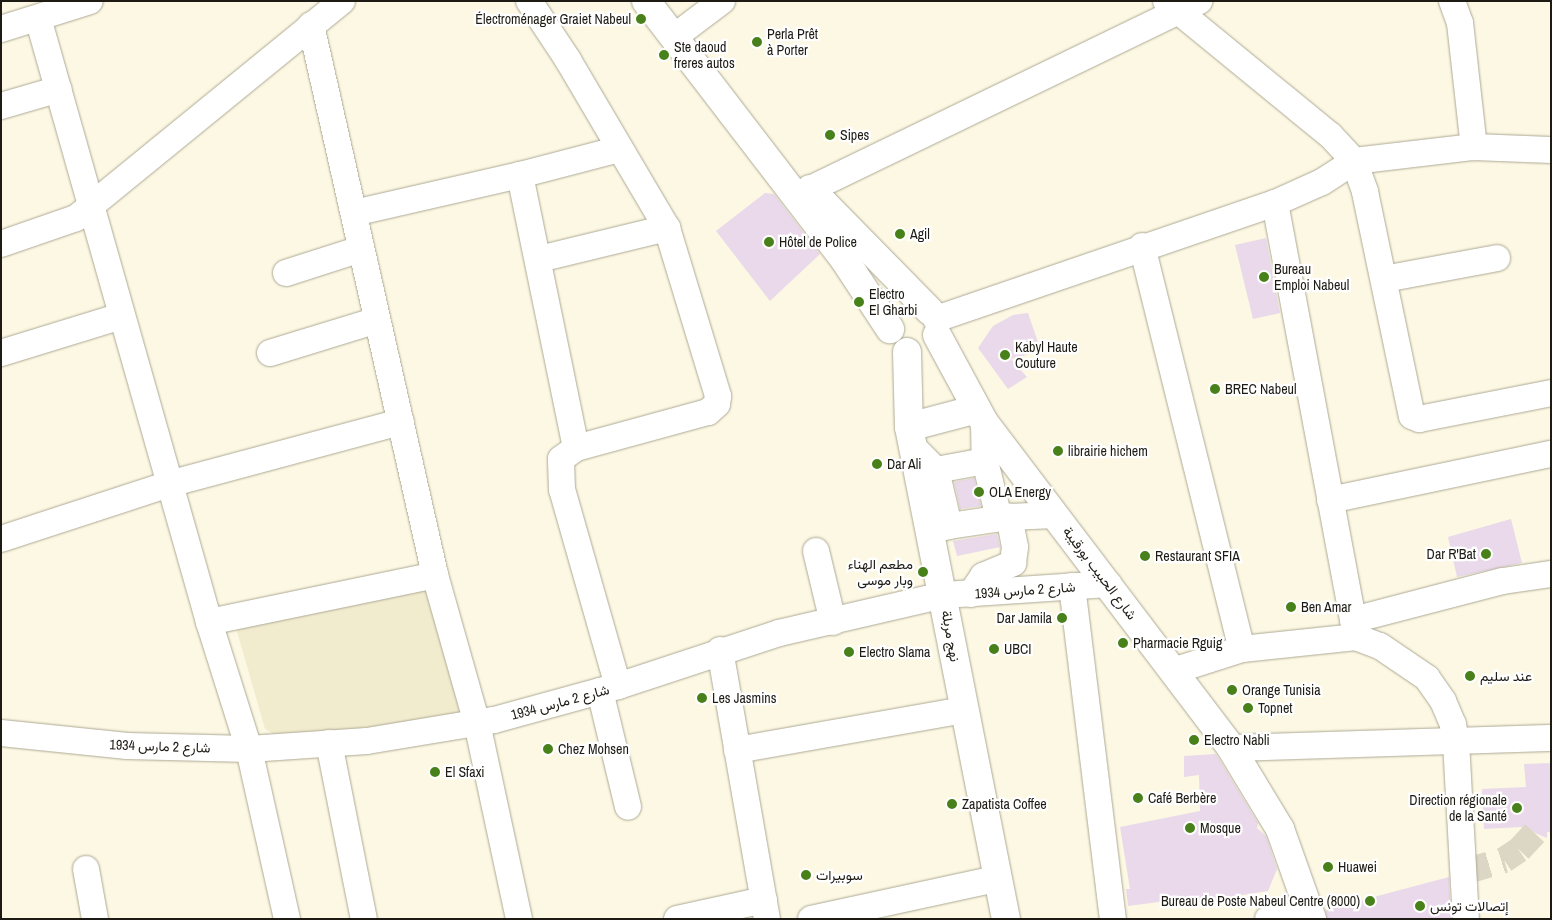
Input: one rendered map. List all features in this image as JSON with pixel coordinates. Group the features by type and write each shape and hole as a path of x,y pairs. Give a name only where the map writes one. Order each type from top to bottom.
{"main road":[{"path":"646,1 680,32 803,192 890,329 898,347 907,352 928,348 934,322 913,305 897,312 890,329"},
{"path":"666,1 680,32"},
{"name":"شارع الحبيب بورقيبة","path":"803,192 934,322 980,415 1230,748 1280,829 1311,917"},
{"name":"نهج مربلة","path":"907,352 911,437 940,528 944,595 996,879 1006,919"},
{"path":"911,437 980,415"}],"street":[{"path":"1,29 90,1"},
{"path":"1,244 56,228 90,208 342,1"},
{"path":"528,1 568,60 667,228 718,396 717,404 708,412 576,448 561,459 562,490 609,688 628,806"},
{"path":"680,32 722,1"},
{"path":"1452,1 1460,23 1474,147"},
{"path":"803,192 1182,5 1330,135 1354,161 1365,192 1414,419 1551,393"},
{"path":"38,18 169,484 209,622 249,749 287,919"},
{"path":"311,25 435,575 477,723 519,919"},
{"path":"3,98 59,90"},
{"path":"934,322 1142,246 1275,202 1322,182 1354,161 1474,147 1551,150"},
{"path":"354,213 520,175 620,149"},
{"path":"520,175 539,259 576,448"},
{"path":"1275,202 1354,628 1426,678 1443,701 1456,742 1466,919"},
{"path":"539,259 667,228"},
{"path":"1142,246 1242,649"},
{"path":"286,274 361,249"},
{"path":"1384,278 1497,258"},
{"path":"1,352 121,316"},
{"path":"270,353 378,320"},
{"path":"971,594 983,576 1013,563 1016,547 985,461 980,415"},
{"path":"1,539 169,484 401,422"},
{"path":"911,437 936,470 940,528 1004,517 1055,515"},
{"path":"1330,500 1551,454"},
{"path":"936,470 985,461"},
{"path":"816,551 833,622"},
{"path":"1173,671 1242,649 1354,628 1503,582 1551,574"},
{"path":"209,622 435,575"},
{"name":"شارع 2 مارس 1934","path":"1,733 127,746 249,749 367,741 477,723 609,688 720,650 779,633 944,595 1108,584"},
{"path":"1072,586 1112,919"},
{"path":"677,919 766,910 720,650"},
{"path":"737,750 965,710"},
{"path":"1230,748 1551,738"},
{"path":"329,743 364,919"},
{"path":"86,869 95,919"},
{"path":"810,919 996,879"},
{"path":"1268,919 1311,917"}],"shaded area":[{"path":"444,586 480,715 283,739 265,729 236,628"}],"building":[{"name":"Hôtel de Police","path":"765,193 774,194 820,254 770,301 716,231"},
{"name":"Bureau Emploi Nabeul","path":"1266,238 1280,313 1253,319 1235,245"},
{"name":"Kabyl Haute Couture","path":"1028,313 1041,351 1011,359 1027,377 1008,389 978,348 993,326 1013,315"},
{"path":"974,478 981,506 960,509 954,482"},
{"name":"Dar R'Bat","path":"1511,519 1522,563 1457,577 1448,537"},
{"path":"997,534 1000,547 957,556 953,541"},
{"name":"Mosque","path":"1216,754 1258,823 1257,828 1266,836 1277,869 1268,891 1191,903 1189,898 1128,906 1126,889 1130,889 1120,827 1200,811 1199,775 1184,777 1184,756"},
{"name":"Direction régionale de la Santé","path":"1551,763 1551,832 1547,832 1547,838 1521,827 1484,829 1482,789 1526,787 1524,764"},
{"name":"إتصالات تونس","path":"1449,877 1451,919 1327,919 1325,910"}],"tunnel":[{"path":"1464,872 1504,860 1519,850 1535,833"}],"place":[{"name":"Électroménager Graiet Nabeul","path":"641,19"},
{"name":"Perla Prêt à Porter","path":"757,42"},
{"name":"Ste daoud freres autos","path":"664,55"},
{"name":"Sipes","path":"830,135"},
{"name":"Agil","path":"900,234"},
{"name":"Hôtel de Police","path":"769,242"},
{"name":"Bureau Emploi Nabeul","path":"1264,277"},
{"name":"Electro El Gharbi","path":"859,302"},
{"name":"Kabyl Haute Couture","path":"1005,355"},
{"name":"BREC Nabeul","path":"1215,389"},
{"name":"librairie hichem","path":"1058,451"},
{"name":"Dar Ali","path":"877,464"},
{"name":"OLA Energy","path":"979,492"},
{"name":"Dar R'Bat","path":"1486,554"},
{"name":"Restaurant SFIA","path":"1145,556"},
{"name":"مطعم الهناء وبار موسى","path":"923,572"},
{"name":"Ben Amar","path":"1291,607"},
{"name":"Dar Jamila","path":"1062,618"},
{"name":"Pharmacie Rguig","path":"1123,643"},
{"name":"UBCI","path":"994,649"},
{"name":"Electro Slama","path":"849,652"},
{"name":"عند سليم","path":"1470,676"},
{"name":"Orange Tunisia","path":"1232,690"},
{"name":"Les Jasmins","path":"702,698"},
{"name":"Topnet","path":"1248,708"},
{"name":"Electro Nabli","path":"1194,740"},
{"name":"Chez Mohsen","path":"548,749"},
{"name":"El Sfaxi","path":"435,772"},
{"name":"Café Berbère","path":"1138,798"},
{"name":"Zapatista Coffee","path":"952,804"},
{"name":"Direction régionale de la Santé","path":"1517,808"},
{"name":"Mosque","path":"1190,828"},
{"name":"Huawei","path":"1328,867"},
{"name":"سوبيرات","path":"806,875"},
{"name":"Bureau de Poste Nabeul Centre (8000)","path":"1370,901"},
{"name":"إتصالات تونس","path":"1420,906"}]}
